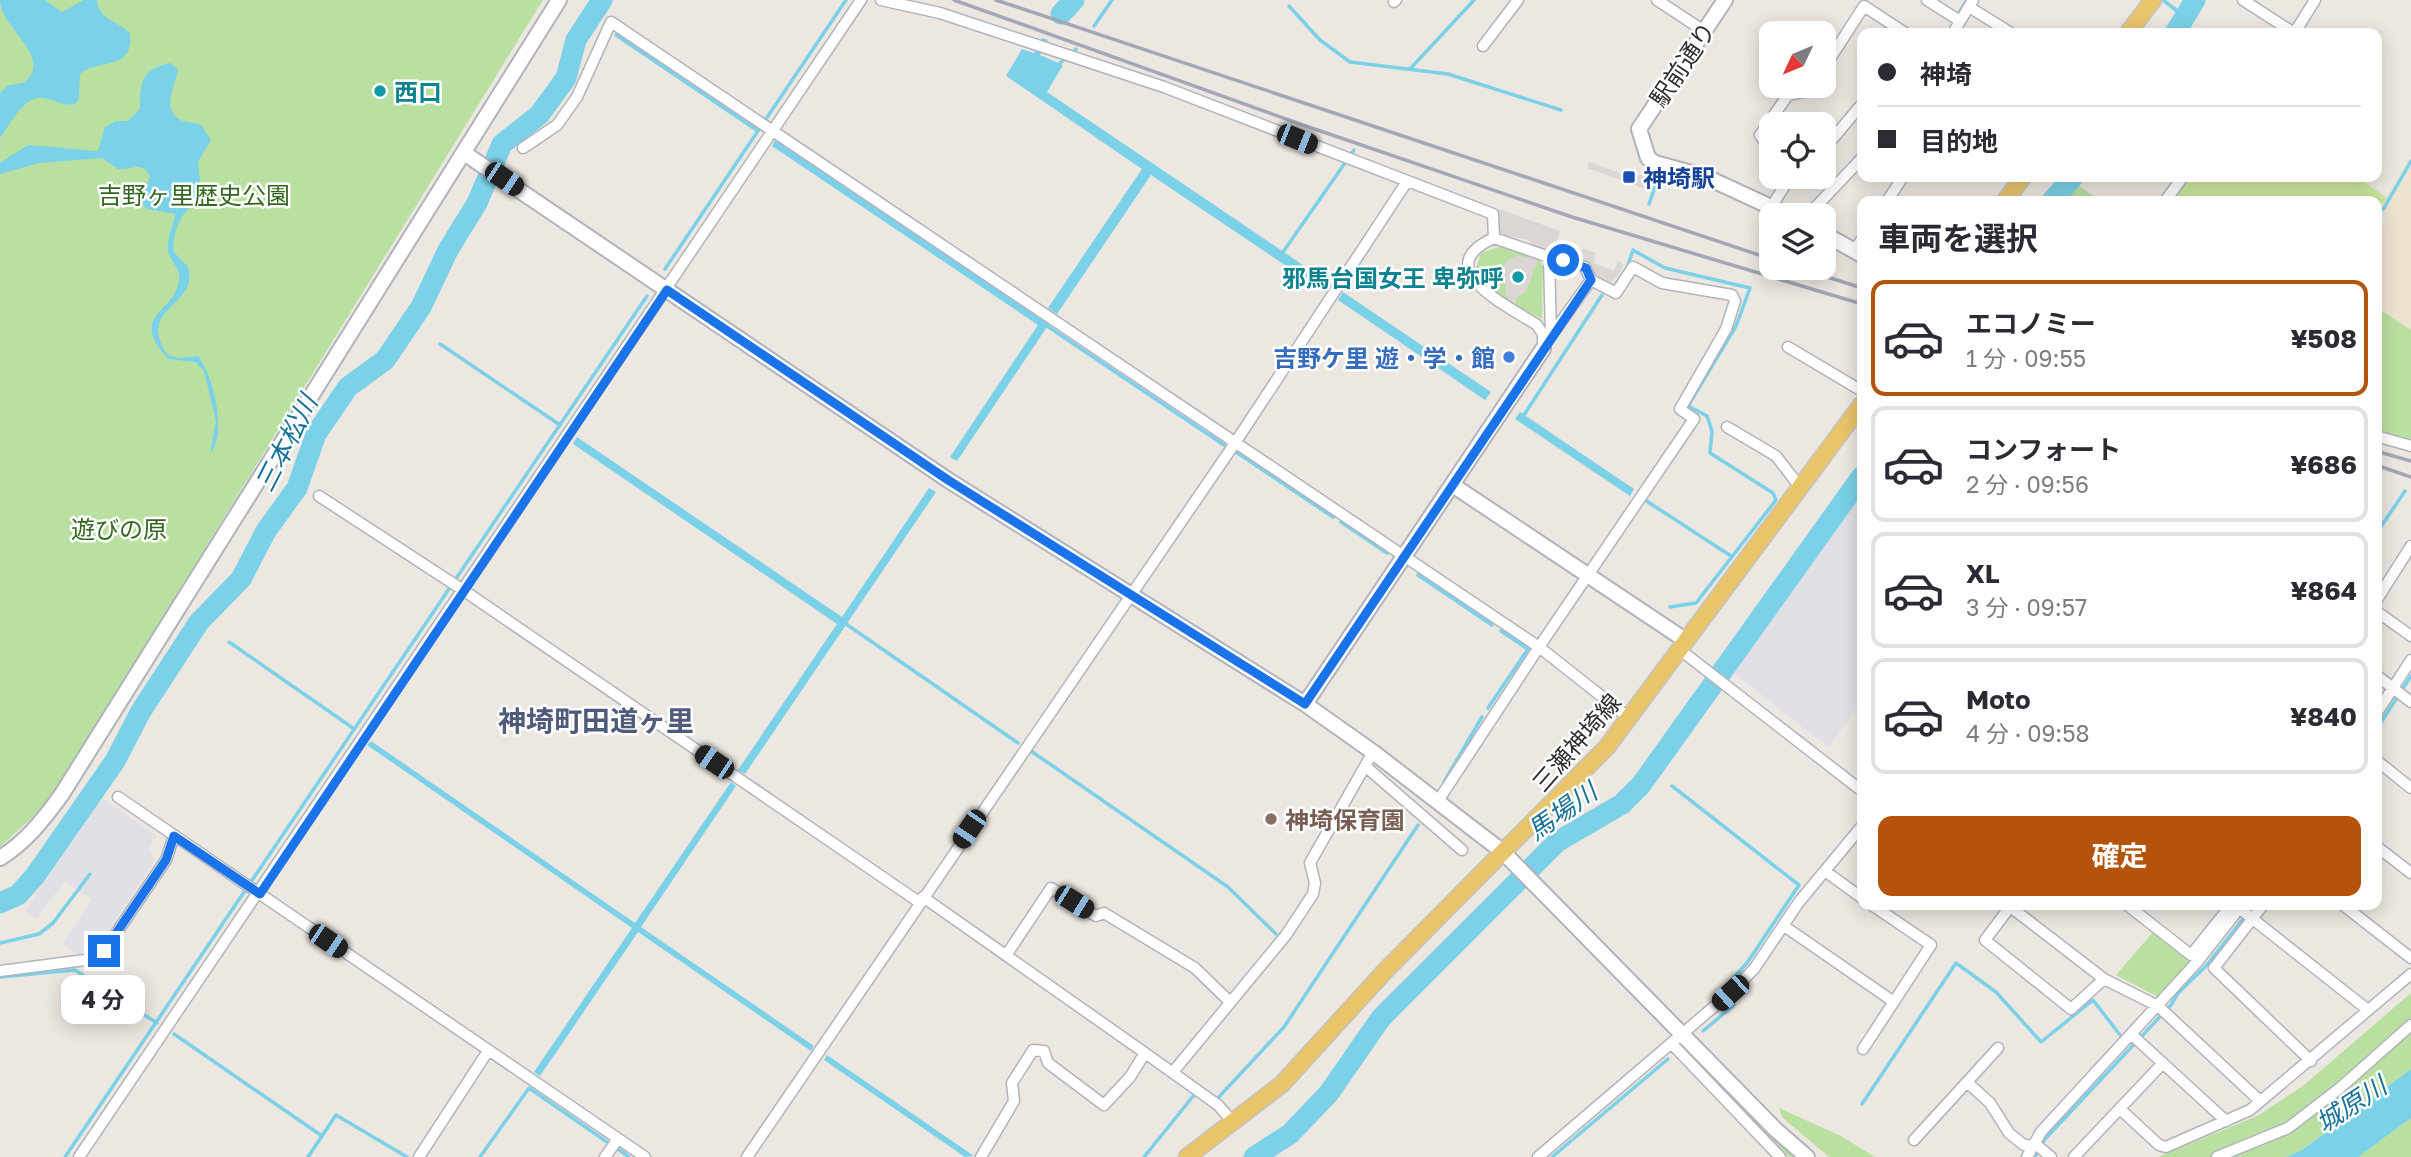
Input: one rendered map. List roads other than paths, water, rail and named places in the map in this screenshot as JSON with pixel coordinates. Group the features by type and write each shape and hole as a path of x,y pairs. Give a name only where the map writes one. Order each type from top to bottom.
{"main road":[{"path":"2132,28 2152,0"},
{"name":"三瀬神埼線","path":"1187,1157 1282,1084 1385,971 1509,858 1629,719 1857,411"}],"street":[{"path":"0,858 40,824 62,794 470,157 559,0"},
{"path":"79,1157 456,586 667,290 766,127 861,0"},
{"path":"881,0 940,13 1177,92 1406,183 1493,214 1494,239"},
{"path":"1483,46 1518,0"},
{"path":"1657,0 1704,31"},
{"name":"駅前通り","path":"1725,0 1639,129 1648,158 1655,163 1706,177 1765,203"},
{"path":"1927,0 1956,19"},
{"path":"2243,0 2287,28"},
{"path":"2298,28 2315,0"},
{"path":"1954,28 1956,19 1971,4 2004,28"},
{"path":"1836,49 1864,6 1897,28"},
{"path":"523,148 557,125 577,97 611,22 1539,647 1629,719"},
{"path":"1836,135 1857,110"},
{"path":"470,157 501,183 667,290 948,480 1305,704 1438,801 1509,858 1535,885 1678,1040 1780,1157"},
{"path":"1819,203 1857,163"},
{"path":"747,1157 1234,443 1406,183"},
{"path":"1438,801 1694,419 1680,409 1726,330 1735,301 1732,295 1662,283 1633,267 1616,293 1591,280 1586,268 1494,239 1479,245 1468,259 1467,272 1477,286 1536,325 1542,334 1543,349"},
{"path":"1836,239 1857,247"},
{"path":"1549,257 1551,336"},
{"path":"1305,704 1591,280"},
{"path":"1788,347 1857,388"},
{"path":"1727,427 1776,456 1800,488"},
{"path":"2382,438 2411,446"},
{"path":"1454,485 1588,575 1682,644 1708,671 1857,786"},
{"path":"319,496 921,900 1007,954 1218,1105 1233,1122"},
{"path":"2382,592 2411,546"},
{"path":"2382,615 2411,636"},
{"path":"2382,709 2402,694 2411,660"},
{"path":"2382,679 2402,694"},
{"path":"1173,1072 1286,935 1312,894 1315,883 1310,863 1373,752"},
{"path":"1365,766 1462,850"},
{"path":"2382,766 2411,788"},
{"path":"118,797 645,1157"},
{"path":"1538,1157 1678,1040 1754,969 1825,871 1857,832"},
{"path":"0,971 85,960 104,951 166,860 174,836"},
{"path":"1853,837 1857,840"},
{"path":"2382,850 2411,873"},
{"path":"1825,871 1857,894"},
{"path":"1007,954 1051,888 1096,916 1104,913 1195,968 1230,1002"},
{"path":"1863,1049 1931,944 1880,910"},
{"path":"2006,910 1985,940 2071,1009 2104,979"},
{"path":"2014,910 2104,979 2158,1006 2259,1100"},
{"path":"2133,910 2191,955 2235,910"},
{"path":"2042,1149 2041,1132 2158,1006 2236,910"},
{"path":"2242,910 2368,1010"},
{"path":"2259,910 2214,968 2311,1061"},
{"path":"2349,910 2411,958"},
{"path":"1784,926 1894,1002"},
{"path":"2120,1109 2159,1145 2166,1147 2250,1110 2411,974"},
{"path":"2217,1157 2288,1128 2340,1088 2411,1025"},
{"path":"2132,1035 2226,1121"},
{"path":"1678,1040 1807,1157"},
{"path":"1914,1140 1998,1048"},
{"path":"981,1157 1014,1101 1012,1083 1033,1050 1044,1051 1048,1063 1104,1105 1130,1077 1145,1053"},
{"path":"419,1157 488,1051"},
{"path":"2074,1157 2163,1063"},
{"path":"1967,1082 1990,1103 2009,1133 2024,1145 2042,1149"},
{"path":"605,1157 618,1139"},
{"path":"2027,1157 2042,1149"}],"water":[{"path":"0,0 45,0 62,12 84,0 97,0 105,15 130,33 127,54 114,62 80,74 79,99 75,104 40,98 32,100 20,110 0,138 0,93 9,85 24,83 32,73 33,63 24,42 2,11"},
{"path":"1042,38 1048,40 1040,55 1063,65 1047,92 1331,284 1325,292 1151,175 1057,314 1048,308 1142,169 1006,76 1022,49 1034,53"},
{"path":"170,63 178,69 171,97 171,110 181,120 202,126 211,140 198,162 200,182 209,200 203,207 194,207 187,211 177,228 174,252 188,267 189,280 185,291 158,327 160,339 168,355 179,358 198,356 209,377 218,419 218,433 210,454 216,421 204,371 195,362 168,359 152,332 152,323 176,291 179,276 168,251 175,214 148,209 139,202 150,177 147,172 141,167 118,169 102,158 39,163 0,174 0,163 28,145 98,151 105,127 116,121 128,121 140,109 144,78 153,69"},
{"path":"775,140 1049,324 957,461 950,457 1038,325 772,146"},
{"path":"1343,292 1491,392 1485,400 1338,300"},
{"path":"1520,412 1634,489 1630,496 1515,419"},
{"path":"577,437 842,617 929,488 936,492 745,774 738,770 837,624 573,444"},
{"path":"371,741 635,923 731,782 736,786 641,927 814,1046 811,1051 638,932 540,1076 534,1072 632,928 367,745"},
{"path":"827,1055 974,1156 965,1157 824,1060"},
{"path":"2411,1069 2411,1118 2358,1157 2286,1157 2302,1150"}],"waterway":[{"name":"三本松川","path":"0,903 18,895 35,876 115,761 141,711 199,622 241,579 266,531 297,488 316,434 348,387 385,360 421,307 448,250 477,203 502,144 539,115 566,78 576,40 602,0"},
{"path":"665,269 846,0"},
{"path":"1061,14 1074,0"},
{"path":"1094,26 1112,0"},
{"path":"1411,68 1474,0"},
{"path":"1957,16 1967,0"},
{"path":"2163,0 2185,17"},
{"name":"馬場川","path":"2178,28 2195,0"},
{"path":"1289,6 1320,40 1350,62 1448,74 1561,110"},
{"path":"616,35 758,131"},
{"path":"1059,64 1076,49"},
{"path":"1283,252 1354,150"},
{"path":"1850,164 1857,156"},
{"path":"2382,210 2411,161"},
{"path":"1649,204 1660,173"},
{"name":"馬場川","path":"2056,196 2069,182"},
{"path":"1614,287 1627,268 1633,250 1665,268 1750,288 1736,326 1688,406 1707,416 1712,431 1710,453 1773,493 1776,500 1696,603 1670,607"},
{"path":"1524,415 1602,295"},
{"path":"65,1157 647,296"},
{"path":"1047,326 1224,445"},
{"path":"440,344 560,425"},
{"path":"1236,452 1333,517"},
{"name":"馬場川","path":"1254,1157 1290,1134 1329,1093 1381,1018 1557,842 1622,804 1641,785 1857,483"},
{"path":"2382,525 2405,491"},
{"path":"1645,500 1731,556"},
{"path":"1341,522 1387,553"},
{"path":"1418,575 1492,625"},
{"path":"846,624 1018,743"},
{"path":"1488,708 1528,649 1501,631"},
{"path":"229,642 353,728"},
{"path":"2382,721 2411,676"},
{"path":"1444,782 1482,717"},
{"path":"1031,751 1228,887 1276,934"},
{"path":"1672,786 1799,885 1747,963 1723,989"},
{"path":"1217,1099 1284,1027 1418,825"},
{"path":"0,943 39,934 53,923 90,874"},
{"path":"2035,1157 2045,1139 2171,1005 2178,993 2206,966 2250,910"},
{"path":"1862,1104 1956,963 1996,992 2041,1042 2093,1000 2120,1035"},
{"path":"0,977 75,970 157,1023"},
{"path":"1703,1031 1734,1005"},
{"path":"174,1034 322,1136"},
{"path":"1552,1157 1668,1059"},
{"path":"480,1157 529,1088 607,1142"},
{"path":"1144,1157 1194,1095"},
{"path":"308,1157 336,1115 407,1157"},
{"path":"618,1149 629,1157"}],"railway":[{"path":"954,0 1300,124 1572,217 1857,302"},
{"path":"996,0 1759,255"},
{"path":"1836,280 1857,286"},
{"path":"2382,453 2411,461"},
{"path":"2382,467 2411,477"}],"place":[{"name":"西口","path":"380,91"},
{"name":"神埼駅","path":"1629,177"},
{"name":"邪馬台国女王 卑弥呼","path":"1518,277"},
{"name":"吉野ケ里 遊・学・館","path":"1509,357"},
{"name":"神埼保育園","path":"1271,819"}],"district":[{"name":"神埼町田道ヶ里","path":"596,720"}],"park label":[{"name":"吉野ヶ里歴史公園","path":"194,194"},
{"name":"遊びの原","path":"119,528"}],"water label":[{"name":"城原川","path":"2351,1104"}]}
